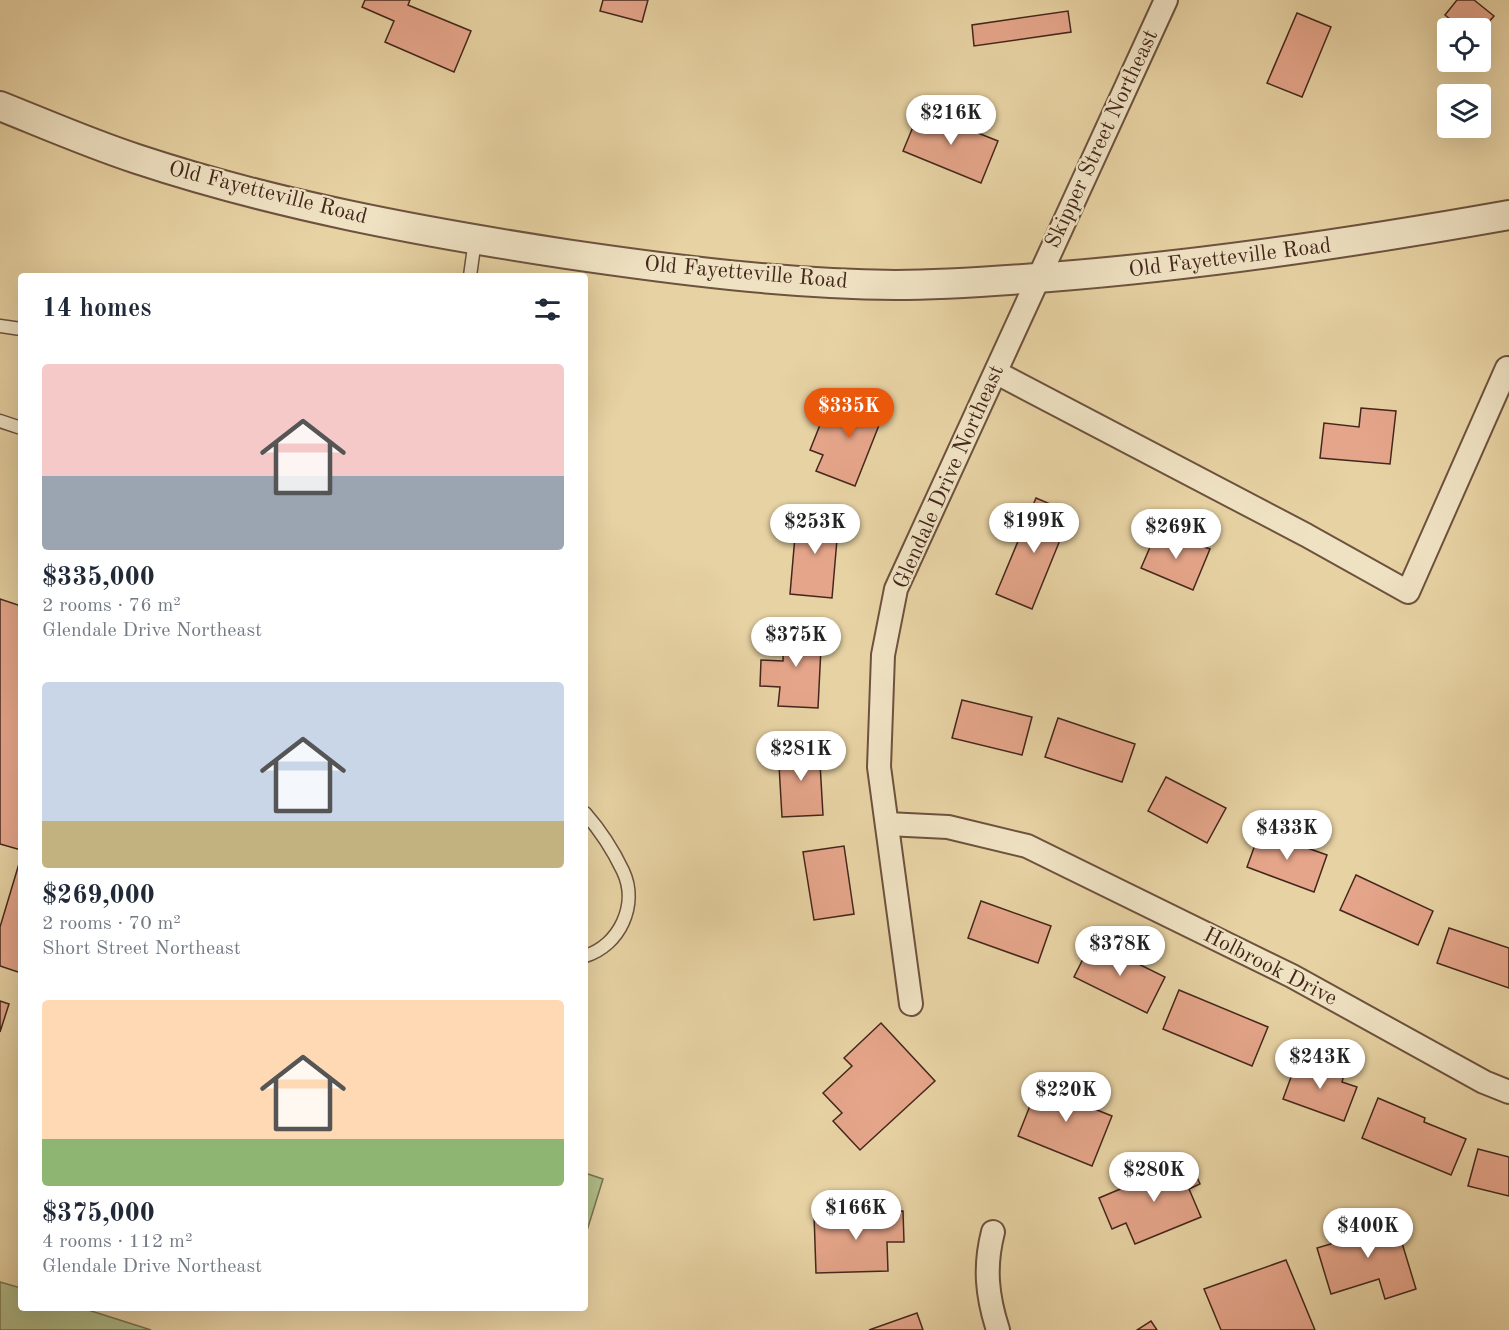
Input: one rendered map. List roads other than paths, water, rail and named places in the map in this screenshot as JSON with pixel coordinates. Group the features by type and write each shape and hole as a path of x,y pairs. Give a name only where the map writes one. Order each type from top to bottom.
{"street":[{"name":"Skipper Street Northeast","path":"1038,278 1166,0"},
{"name":"Old Fayetteville Road","path":"0,106 136,159 286,201 475,240 620,262 819,282 896,285 1140,270 1247,258 1341,244 1509,215"},
{"name":"Glendale Drive Northeast","path":"911,1004 879,767 883,655 896,589 997,373 1038,278"},
{"path":"997,373 1408,592 1507,368"},
{"name":"Holbrook Drive","path":"887,824 948,827 1027,846 1292,976 1484,1082 1509,1092"},
{"path":"993,1232 987,1257 987,1284 998,1330"}],"lane":[{"path":"470,273 475,240"},
{"path":"0,326 18,329"},
{"path":"0,421 18,427"},
{"path":"588,818 624,872 628,892 626,917 614,940 596,953 588,955"}]}
